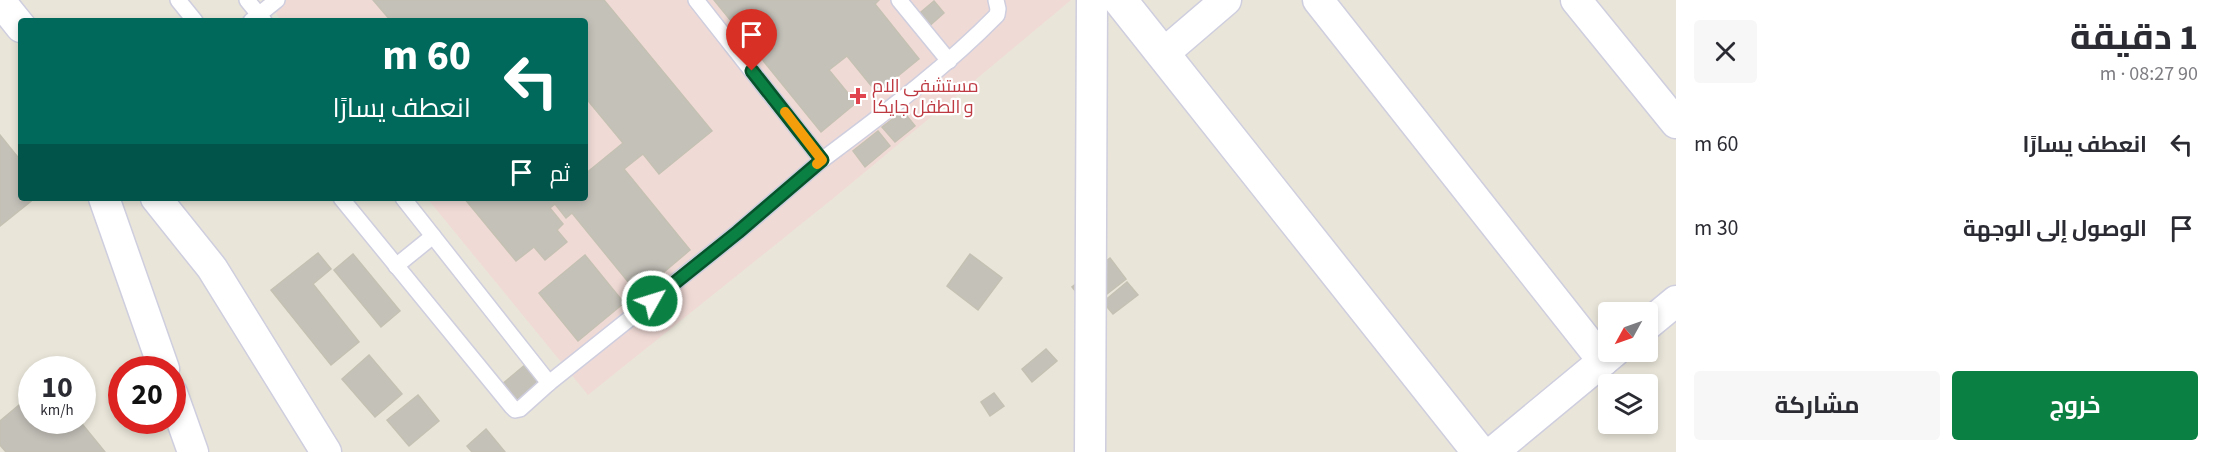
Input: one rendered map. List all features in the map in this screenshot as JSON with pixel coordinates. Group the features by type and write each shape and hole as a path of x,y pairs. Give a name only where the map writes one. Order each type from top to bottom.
{"street":[{"path":"1090,452 1092,0"},
{"path":"1120,0 1479,452"},
{"path":"1163,54 1226,0"},
{"path":"1318,0 1598,343"},
{"path":"1576,0 1676,123"},
{"path":"0,1 18,23"},
{"path":"105,201 159,356"},
{"path":"158,201 212,268 326,452"},
{"path":"1658,316 1676,301"},
{"path":"1493,452 1602,362"},
{"path":"186,432 193,452"}],"lane":[{"path":"178,0 193,18"},
{"path":"247,0 257,18"},
{"path":"259,18 278,0"},
{"path":"696,0 822,160"},
{"path":"899,0 949,62"},
{"path":"343,201 515,410 520,409 549,383 738,232 822,160 949,62 997,15 996,0"},
{"path":"405,201 549,383"},
{"path":"396,266 433,236"}],"shaded area":[{"path":"265,0 1071,0 841,192 588,395 429,201 588,201 588,18 280,18"}],"building":[{"path":"373,0 604,0 712,131 659,174 643,154 624,169 690,250 638,294 572,213 566,218 555,204 550,208 563,224 557,230 567,242 545,260 534,247 516,261 466,201 588,201 588,172 623,143 588,101 588,18 388,18"},
{"path":"714,0 879,0 875,4 919,59 877,93 847,56 829,70 856,103 821,132"},
{"path":"934,1 944,13 926,29 915,17"},
{"path":"903,111 915,126 895,142 882,127"},
{"path":"878,131 890,146 865,167 853,151"},
{"path":"0,135 18,157 18,201 31,201 0,226"},
{"path":"318,253 331,269 313,284 359,342 331,365 271,290"},
{"path":"353,254 400,311 381,327 334,270"},
{"path":"970,254 1002,278 978,310 947,286"},
{"path":"585,255 624,303 578,341 539,293"},
{"path":"1110,258 1126,279 1089,308 1072,287"},
{"path":"1127,282 1138,295 1113,314 1103,302"},
{"path":"1046,349 1057,361 1032,382 1022,369"},
{"path":"369,355 402,394 375,417 342,379"},
{"path":"526,364 547,390 522,411 501,385"},
{"path":"994,393 1004,406 990,416 981,402"},
{"path":"418,395 439,421 409,446 387,420"},
{"path":"18,406 18,434 90,434 105,452 6,452 0,445 0,421"},
{"path":"486,429 505,452 472,452 467,446"}],"slow traffic":[{"path":"785,112 822,160 817,164"}],"place":[{"name":"مستشفى الام و الطفل جايكا","path":"858,96"}],"route":[{"path":"652,301 822,160 752,71"}]}
